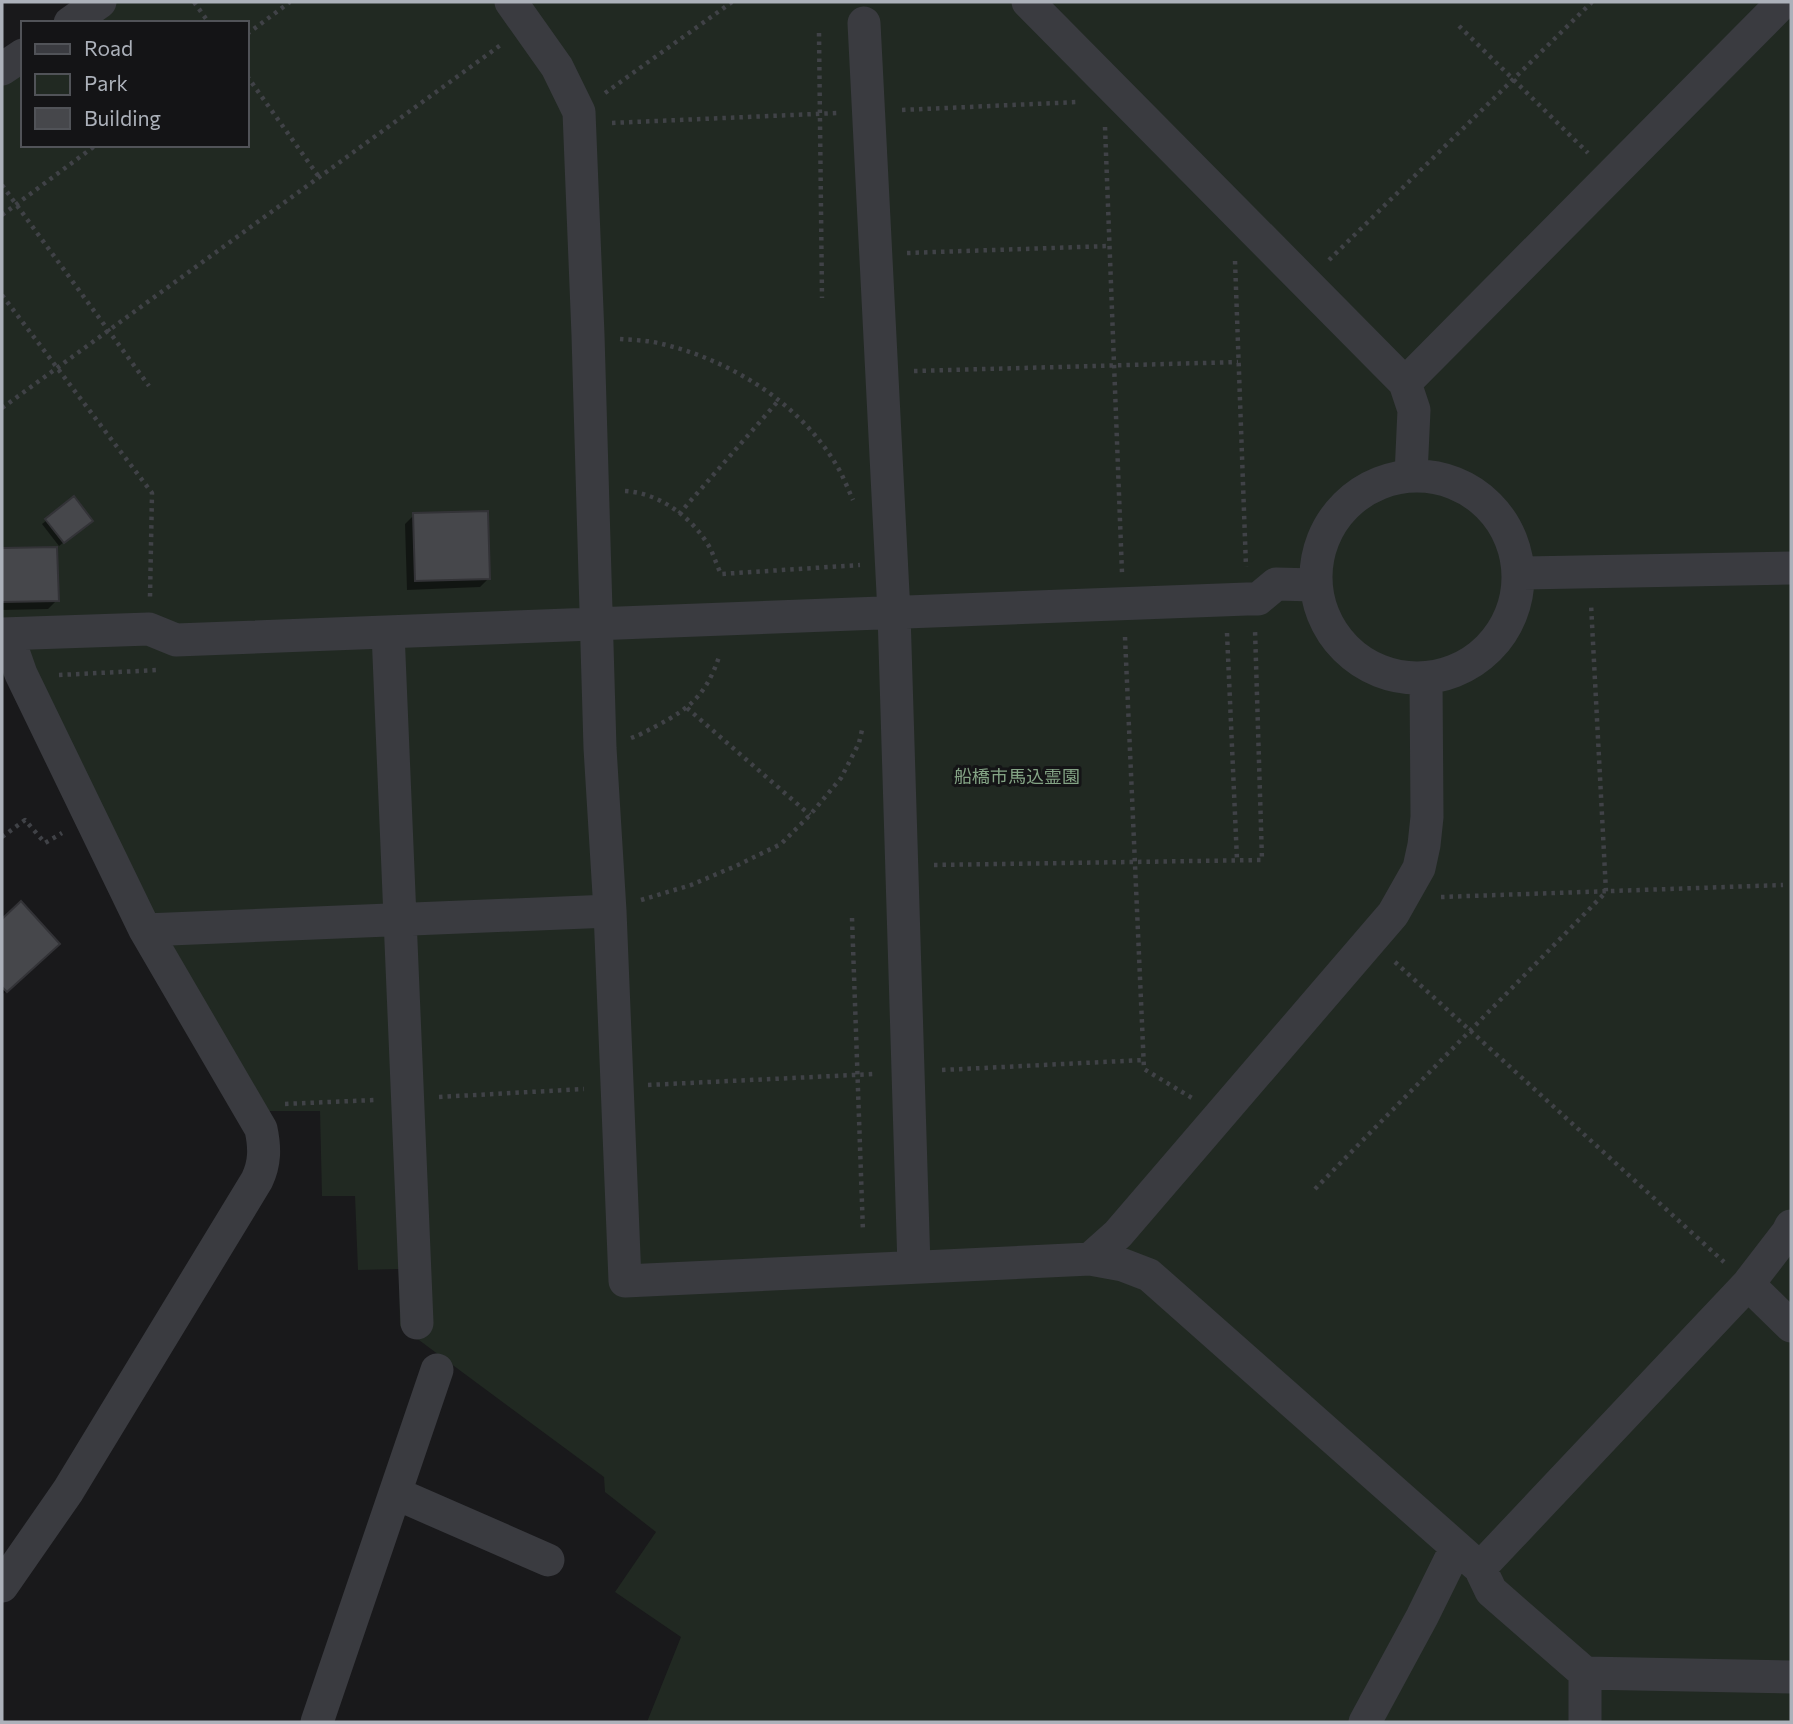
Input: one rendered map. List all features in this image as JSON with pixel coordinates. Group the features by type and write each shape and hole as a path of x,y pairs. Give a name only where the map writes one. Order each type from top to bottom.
{"street":[{"path":"73,21 100,2"},
{"path":"1028,2 1405,383 1414,410 1411,475"},
{"path":"1405,383 1783,2"},
{"path":"519,14 557,67 579,112 600,748 610,911 625,1281 1090,1259 1123,1265 1149,1275 1468,1558 1490,1591 1585,1673 1791,1677"},
{"path":"863,23 881,372 881,613 902,866 914,1267"},
{"path":"2,69 21,56"},
{"path":"1411,475 1451,481 1485,502 1509,534 1519,573 1515,604 1503,631 1482,654 1456,670 1426,678 1394,676 1364,663 1339,643 1323,616 1315,585 1320,545 1340,510 1372,485 1411,475"},
{"path":"1519,573 1791,568"},
{"path":"2,1586 68,1491 257,1181 262,1170 264,1147 261,1129 145,930 4,634 149,629 176,640 1242,600 1258,599 1276,584 1315,585"},
{"path":"388,632 417,1323"},
{"path":"1090,1259 1118,1234 1371,940 1403,898 1419,868 1427,817 1426,678"},
{"path":"145,930 610,911"},
{"path":"1366,1722 1422,1617 1468,1558 1748,1284 1791,1226"},
{"path":"1748,1284 1791,1326"},
{"path":"317,1722 437,1370"},
{"path":"395,1493 548,1560"},
{"path":"1585,1673 1585,1722"}],"path":[{"path":"194,2 208,21"},
{"path":"248,33 290,2"},
{"path":"579,112 732,2"},
{"path":"1305,283 1592,2"},
{"path":"2,408 319,177 519,14"},
{"path":"1459,26 1611,176"},
{"path":"819,33 822,298"},
{"path":"248,77 319,177"},
{"path":"2,215 93,147"},
{"path":"2,185 149,386"},
{"path":"1233,209 1242,600 1237,860"},
{"path":"876,254 1110,246"},
{"path":"2,295 152,493 149,629"},
{"path":"588,335 656,342 694,353 740,374 779,400 812,431 838,466 853,502"},
{"path":"881,372 1238,362"},
{"path":"680,514 779,400"},
{"path":"593,488 634,492 663,501 691,523 710,548 721,574 862,565 881,613"},
{"path":"1315,1189 1606,892 1589,572"},
{"path":"902,866 1262,860 1242,600"},
{"path":"600,748 639,735 687,708 707,685 722,645"},
{"path":"687,708 810,815"},
{"path":"1403,898 1783,885"},
{"path":"852,918 863,1232"},
{"path":"1371,940 1748,1284"},
{"path":"248,1106 1144,1060"}],"green space":[{"name":"船橋市馬込霊園","path":"111,2 1791,2 1791,1722 647,1722 681,1637 615,1592 656,1532 605,1492 604,1477 400,1326 399,1269 358,1270 355,1196 322,1196 320,1111 269,1111 2,673 2,77 21,64 21,147 248,147 248,21 83,21"}],"building":[{"path":"74,496 93,521 64,543 45,519"},
{"path":"488,511 490,579 415,581 413,513"},
{"path":"57,547 59,601 2,602 2,548"},
{"path":"21,901 60,944 7,992 2,987 2,919"}]}
